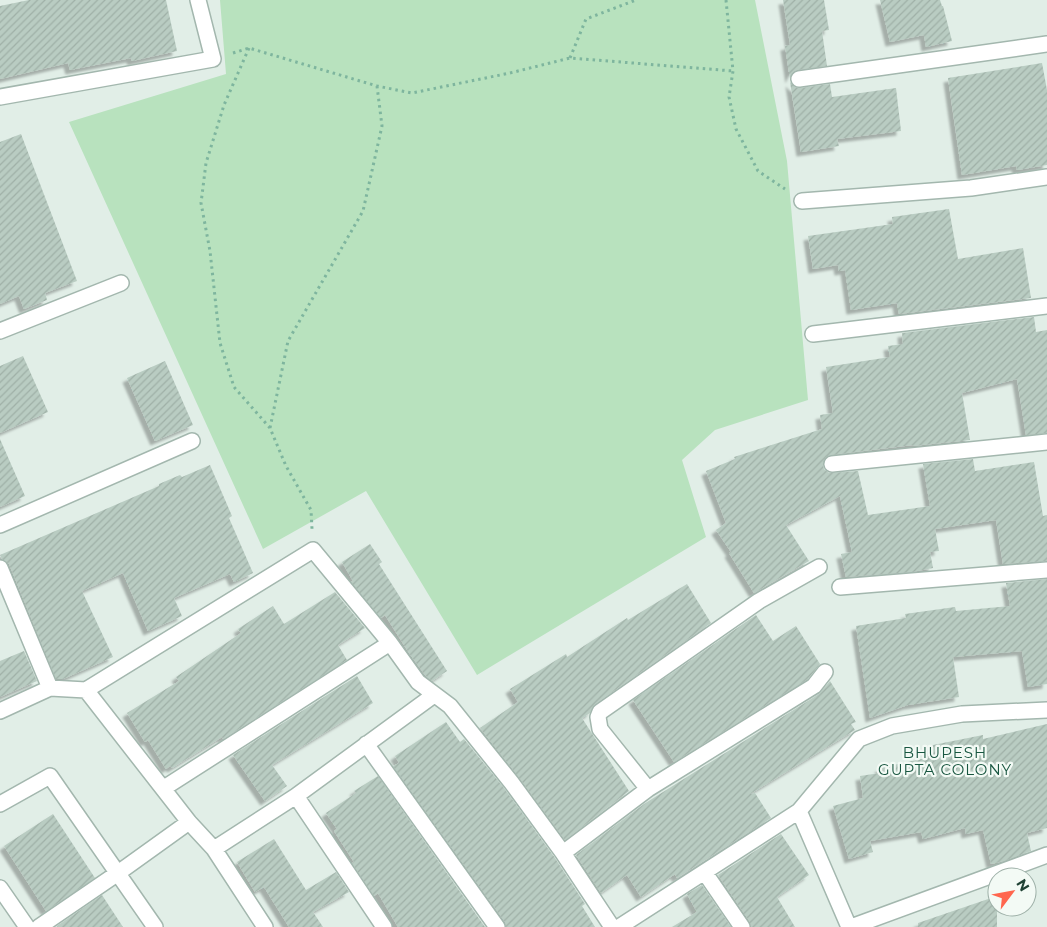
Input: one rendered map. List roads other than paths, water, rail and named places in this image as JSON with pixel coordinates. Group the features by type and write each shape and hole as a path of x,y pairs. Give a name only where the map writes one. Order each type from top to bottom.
{"street":[{"path":"0,97 213,59 198,0"},
{"path":"798,79 1047,44"},
{"path":"802,201 971,188 1047,177"},
{"path":"0,331 121,283"},
{"path":"813,334 1047,306"},
{"path":"0,525 192,441"},
{"path":"832,464 1047,442"},
{"path":"0,712 50,688 86,690 313,550 390,643 418,682 450,706 511,782 563,854 612,927"},
{"path":"648,789 600,729 598,717 600,712 759,601 819,567"},
{"path":"0,568 50,688"},
{"path":"840,587 1047,570"},
{"path":"164,788 390,643"},
{"path":"563,854 648,789 814,686 825,672"},
{"path":"86,690 189,822 214,849 265,927"},
{"path":"214,849 296,796 434,695"},
{"path":"619,927 799,811 859,739 892,726 962,714 1047,710"},
{"path":"366,744 497,927"},
{"path":"0,804 50,776 155,927"},
{"path":"296,796 384,927"},
{"path":"799,811 850,927 1047,855"},
{"path":"38,927 189,822"},
{"path":"705,872 742,927"},
{"path":"0,888 26,927"}],"district":[{"name":"BHUPESH GUPTA COLONY","path":"945,760"}]}
